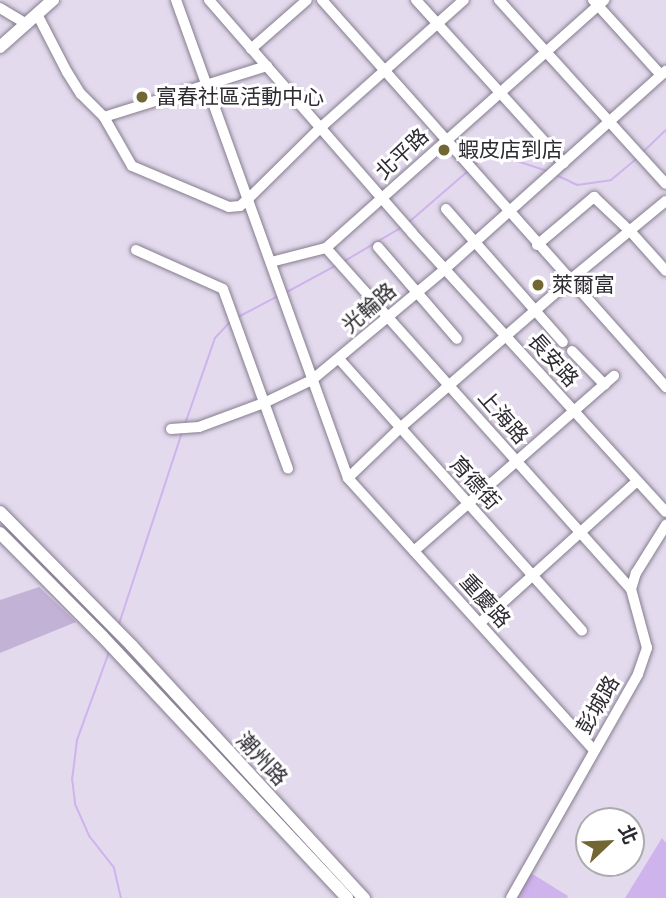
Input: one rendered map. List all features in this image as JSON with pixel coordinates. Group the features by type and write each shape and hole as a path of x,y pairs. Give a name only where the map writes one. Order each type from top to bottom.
{"main road":[{"path":"0,47 53,0"},
{"name":"潮州路","path":"0,512 132,646 364,898"},
{"name":"潮州路","path":"0,533 127,662 347,898"}],"street":[{"path":"176,0 205,87 249,198 348,478 400,428 570,280 666,201"},
{"path":"209,0 382,199"},
{"path":"251,48 307,0"},
{"path":"322,0 476,172 508,213 666,387"},
{"path":"416,0 563,165 664,73 598,2"},
{"path":"37,15 67,72 81,94 104,117 132,166 229,207 240,206 320,129 464,0"},
{"path":"499,0 666,184"},
{"name":"北平路","path":"271,262 326,248 546,52 598,2"},
{"path":"0,8 27,24"},
{"path":"104,117 267,66"},
{"name":"光輪路","path":"175,429 195,428 264,403 312,380 340,360 563,165"},
{"path":"537,245 594,197 631,232 666,271"},
{"name":"長安路","path":"382,199 666,512"},
{"path":"446,209 564,342"},
{"path":"378,247 457,339"},
{"name":"上海路","path":"326,248 631,589"},
{"path":"136,250 220,286 288,469"},
{"path":"572,351 605,385"},
{"name":"育德街","path":"340,360 582,631"},
{"path":"414,551 614,376"},
{"name":"重慶路","path":"348,478 594,750"},
{"path":"480,624 637,481"},
{"path":"631,589 636,573 666,525"},
{"name":"彭城路","path":"511,898 638,674 647,648 631,589"}],"shaded area":[{"path":"39,587 76,622 0,653 0,600"},
{"path":"662,838 666,843 666,898 625,898 638,877 645,877 645,866"},
{"path":"526,870 568,896 567,898 511,898"}],"waterway":[{"path":"644,151 666,130"},
{"path":"475,165 484,156 496,154 547,171"},
{"path":"556,175 577,185 611,180 637,158"},
{"path":"409,222 468,171"},
{"path":"343,262 402,227"},
{"path":"285,293 335,266"},
{"path":"238,317 280,295"},
{"path":"185,424 215,338 230,322"},
{"path":"118,627 182,432"},
{"path":"109,652 77,740 72,778 75,804 90,837 114,868 121,898"}],"place":[{"name":"富春社區活動中心","path":"142,97"},
{"name":"蝦皮店到店","path":"444,150"},
{"name":"萊爾富","path":"538,285"}]}
